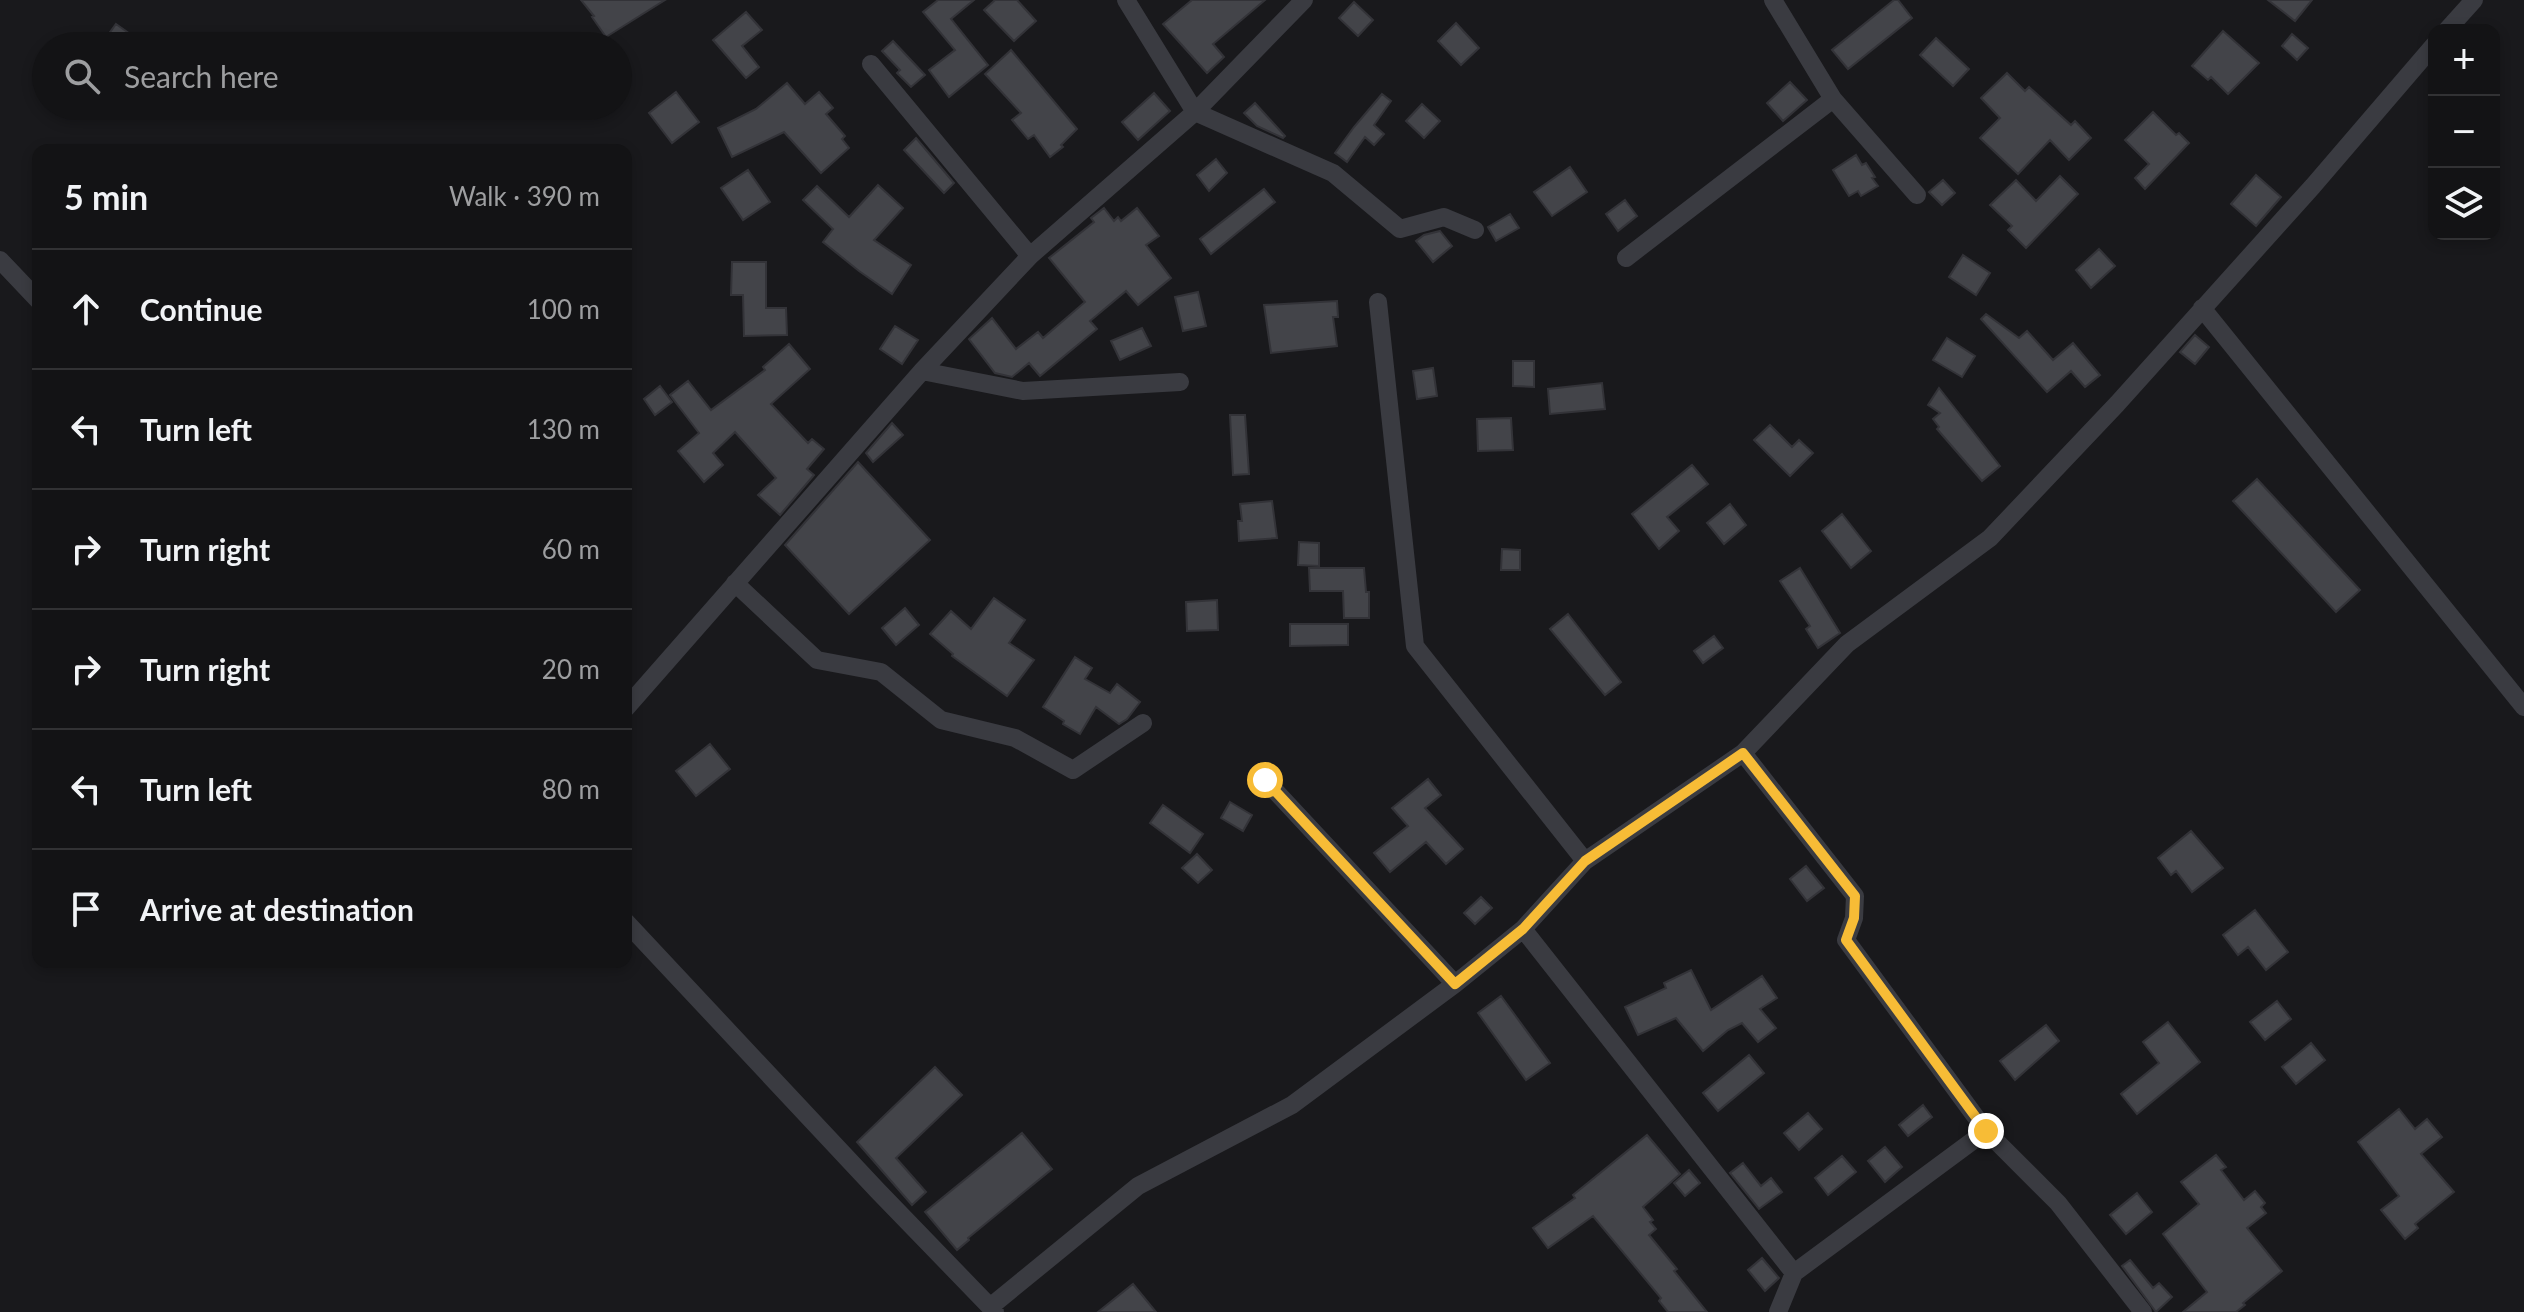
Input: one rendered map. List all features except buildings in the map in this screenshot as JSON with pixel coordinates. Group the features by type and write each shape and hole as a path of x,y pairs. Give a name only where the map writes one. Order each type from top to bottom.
{"street":[{"path":"1126,0 1195,112 1333,173 1400,229 1444,217 1475,230"},
{"path":"632,701 922,371 1030,256 1195,112 1304,0"},
{"path":"1773,0 1833,99 1917,195"},
{"path":"2450,24 2462,4"},
{"path":"632,928 992,1309 1138,1186 1292,1105 1455,984 1523,929 1585,861 1743,753 1847,644 1990,538 2117,404 2313,186 2428,52"},
{"path":"871,64 1030,256"},
{"path":"1626,258 1833,99"},
{"path":"0,260 32,294"},
{"path":"1378,302 1415,646 1585,861"},
{"path":"2202,308 2524,707"},
{"path":"922,371 1023,391 1180,382"},
{"path":"735,583 817,660 881,672 941,720 1015,738 1073,770 1143,723"},
{"path":"1743,753 1855,896 1854,918 1846,940 1986,1131 2058,1203 2143,1312"},
{"path":"1265,780 1455,984"},
{"path":"1523,929 1794,1273"},
{"path":"1778,1312 1794,1273 1986,1131"}],"route":[{"path":"1265,780 1455,984 1523,929 1585,861 1743,753 1855,896 1854,918 1846,940 1986,1131"}]}
